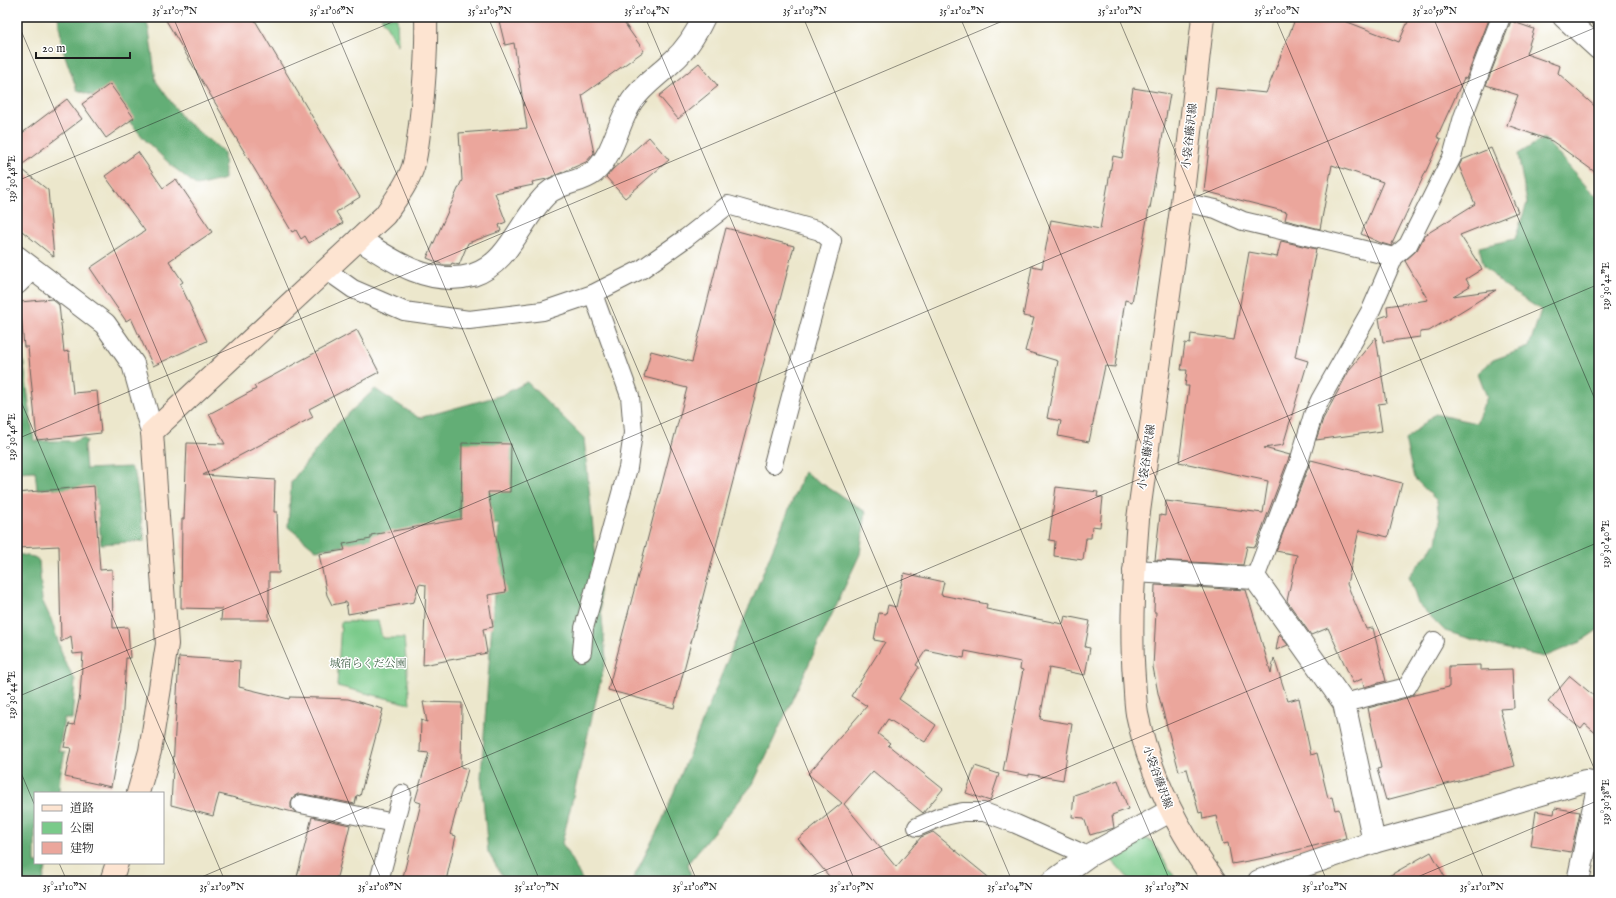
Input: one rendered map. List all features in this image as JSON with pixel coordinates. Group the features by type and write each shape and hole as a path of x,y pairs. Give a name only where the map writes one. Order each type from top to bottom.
{"street":[{"path":"152,432 385,215 403,189 412,167 417,148 427,38 426,17"},
{"path":"359,239 387,258 413,271 433,276 458,278 474,274 487,267 504,252 548,193 593,173 604,160 615,141 631,102 642,88 674,61 694,37 704,17"},
{"name":"小袋谷藤沢線","path":"1203,17 1182,202 1138,520 1134,571 1132,643 1137,713 1151,762 1170,811 1196,856 1215,881"},
{"path":"1564,17 1599,49"},
{"path":"22,269 105,324 133,364 152,432 167,644 150,751 138,792"},
{"path":"1134,571 1255,578 1344,703 1374,842"},
{"path":"1259,881 1374,842 1468,816 1585,780 1599,783 1578,881"},
{"path":"1053,881 1088,856 1170,811"},
{"path":"111,881 117,864"}],"lane":[{"path":"1255,578 1299,462 1313,415 1371,310 1394,257 1408,245 1452,157 1463,117 1501,17"},
{"path":"1182,202 1216,209 1243,221 1394,257"},
{"path":"326,270 353,289 404,310 469,320 543,311 593,294 642,269 686,238 728,205 820,231 832,241 773,464"},
{"path":"582,652 584,628 628,468 633,434 630,396 593,294"},
{"path":"1344,703 1407,687 1434,641"},
{"path":"379,881 402,794"},
{"path":"301,804 394,823"},
{"path":"917,827 940,817 963,812 984,812 1016,824 1088,856"}],"green space":[{"path":"58,17 145,17 149,30 156,81 184,120 224,152 225,179 197,186 172,166 147,142 113,103 77,90 63,50"},
{"path":"381,17 397,17 398,45"},
{"path":"1544,138 1599,199 1599,629 1580,642 1544,657 1494,646 1445,631 1418,604 1409,576 1437,542 1440,523 1437,501 1414,478 1405,440 1435,414 1476,423 1487,397 1478,373 1493,360 1529,347 1541,310 1504,286 1484,266 1479,247 1515,239 1527,203 1518,154"},
{"path":"17,333 20,335 34,441 74,441 83,438 87,441 84,447 86,469 130,467 135,474 145,541 101,544 97,498 55,501 53,488 37,489 35,471 17,472"},
{"path":"527,382 584,438 606,658 562,843 583,881 505,881 488,852 481,777 499,524 316,550 288,527 291,482 335,426 375,389 419,418 502,395"},
{"path":"804,472 866,512 860,554 753,784 688,863 692,881 632,881 662,821"},
{"path":"17,554 34,557 39,561 42,600 51,619 64,660 75,680 72,719 64,719 59,751 65,752 60,776 59,792 34,792 34,864 47,864 43,881 17,881"},
{"name":"城宿らくだ公園","path":"378,621 382,638 404,638 410,704 337,686 341,622"},
{"path":"1141,837 1152,841 1177,881 1131,881 1108,856"}],"building":[{"path":"164,17 253,17 360,197 336,212 343,223 309,243 305,236 301,239 296,230 292,232"},
{"path":"498,17 620,17 644,51 582,95 594,153 586,162 547,179 532,182 533,185 495,193 506,222 499,225 501,231 468,243 459,265 452,263 451,265 444,265 427,258 462,180 459,133 527,128 514,43 505,45"},
{"path":"1296,17 1335,17 1399,42 1410,17 1490,17 1466,79 1464,78 1437,137 1441,139 1391,246 1361,234 1383,182 1332,165 1320,229 1285,220 1287,212 1204,191 1216,88 1266,93"},
{"path":"1511,21 1534,29 1526,54 1560,66 1558,73 1599,110 1599,175 1552,141 1507,125 1518,95 1486,85"},
{"path":"699,63 718,86 678,119 659,96"},
{"path":"110,84 134,118 106,138 82,104"},
{"path":"1133,88 1170,94 1132,302 1125,300 1115,367 1105,366 1089,442 1058,436 1061,421 1047,418 1058,361 1025,351 1034,318 1023,316 1032,266 1042,268 1051,220 1100,229 1113,156 1122,158"},
{"path":"67,99 82,119 19,167 48,190 54,257 17,227 17,137"},
{"path":"649,137 669,160 625,198 606,177"},
{"path":"1491,148 1518,212 1460,235 1482,269 1466,279 1470,286 1453,296 1496,290 1429,331 1420,332 1420,337 1383,342 1379,318 1388,315 1387,306 1428,300 1405,261 1417,250 1425,235 1475,204 1459,166 1462,160"},
{"path":"138,152 163,188 176,179 212,232 169,261 183,282 180,284 207,341 153,366 131,318 126,321 90,268 145,231 105,176"},
{"path":"726,228 794,246 674,708 608,690 687,388 644,377 651,351 692,362"},
{"path":"1281,241 1316,249 1295,357 1308,361 1283,445 1264,448 1290,455 1255,547 1247,546 1243,565 1155,560 1160,515 1165,516 1166,501 1263,513 1268,481 1179,462 1189,386 1185,386 1187,370 1181,370 1185,343 1190,344 1191,334 1234,340 1249,252 1277,257"},
{"path":"52,299 59,305 64,352 69,351 73,393 97,391 101,433 37,440 28,347 24,347 20,302"},
{"path":"357,330 379,372 309,409 313,417 203,475 275,480 274,512 277,512 279,573 269,573 269,620 221,620 222,609 181,608 182,519 184,519 187,443 225,444 209,414 256,389 254,386"},
{"path":"1376,337 1386,403 1378,404 1382,431 1316,440 1323,419 1350,369"},
{"path":"462,443 511,444 510,492 488,492 506,592 488,595 493,627 483,629 487,653 423,665 426,585 419,584 414,602 348,614 346,602 332,605 327,595 319,554 345,550 343,544 371,539 371,535 461,519"},
{"path":"1311,460 1402,483 1388,537 1359,530 1347,584 1366,629 1373,628 1386,681 1364,687 1362,679 1353,683 1328,628 1311,635 1287,601 1297,555 1276,551"},
{"path":"94,486 100,570 112,569 113,628 128,627 130,658 126,658 122,727 111,787 65,777 71,748 64,747 69,724 74,725 80,695 83,653 73,654 71,636 61,642 59,546 17,548 17,493"},
{"path":"1056,487 1098,492 1097,497 1103,497 1100,527 1092,526 1091,538 1086,538 1083,560 1054,556 1055,541 1049,540"},
{"path":"904,573 944,582 941,595 987,604 986,609 1063,624 1065,616 1090,621 1085,647 1090,648 1085,675 1049,668 1040,719 1072,724 1063,780 1003,771 1023,670 1020,669 1021,662 965,651 964,658 926,650 916,665 919,667 899,699 936,725 925,742 888,719 878,734 890,743 888,745 943,789 923,813 873,771 844,804 896,867 921,837 933,832 993,881 833,881 798,839 842,803 808,774 867,706 851,696 885,642 874,640 879,613 886,614 888,605 896,607"},
{"path":"1155,585 1246,590 1271,673 1274,658 1288,701 1299,698 1311,755 1317,753 1328,798 1332,797 1335,810 1339,809 1346,838 1269,857 1232,864 1228,843 1223,844 1216,816 1203,819 1202,812 1199,813 1187,769 1179,771 1158,693 1153,667 1156,612 1154,612"},
{"path":"1279,634 1288,645 1276,650"},
{"path":"179,657 240,661 239,687 289,699 290,697 348,699 383,709 360,796 357,795 355,804 298,794 293,797 291,802 291,808 297,813 219,794 213,816 171,805"},
{"path":"1480,665 1480,670 1512,669 1514,708 1500,709 1515,766 1386,800 1377,769 1381,768 1368,708 1449,687 1449,666"},
{"path":"1570,676 1599,700 1599,736 1585,724 1581,729 1548,702"},
{"path":"423,702 462,703 461,767 468,769 450,834 456,836 446,881 402,881 421,803 415,801 429,753 420,752 421,720 427,722"},
{"path":"975,766 999,774 990,801 966,793"},
{"path":"1118,780 1128,809 1112,815 1114,828 1090,835 1084,818 1072,817 1074,795"},
{"path":"1555,808 1580,812 1571,852 1531,846 1536,811 1554,814"},
{"path":"312,817 350,825 336,881 296,881"},
{"path":"1431,852 1447,881 1380,881"}]}
